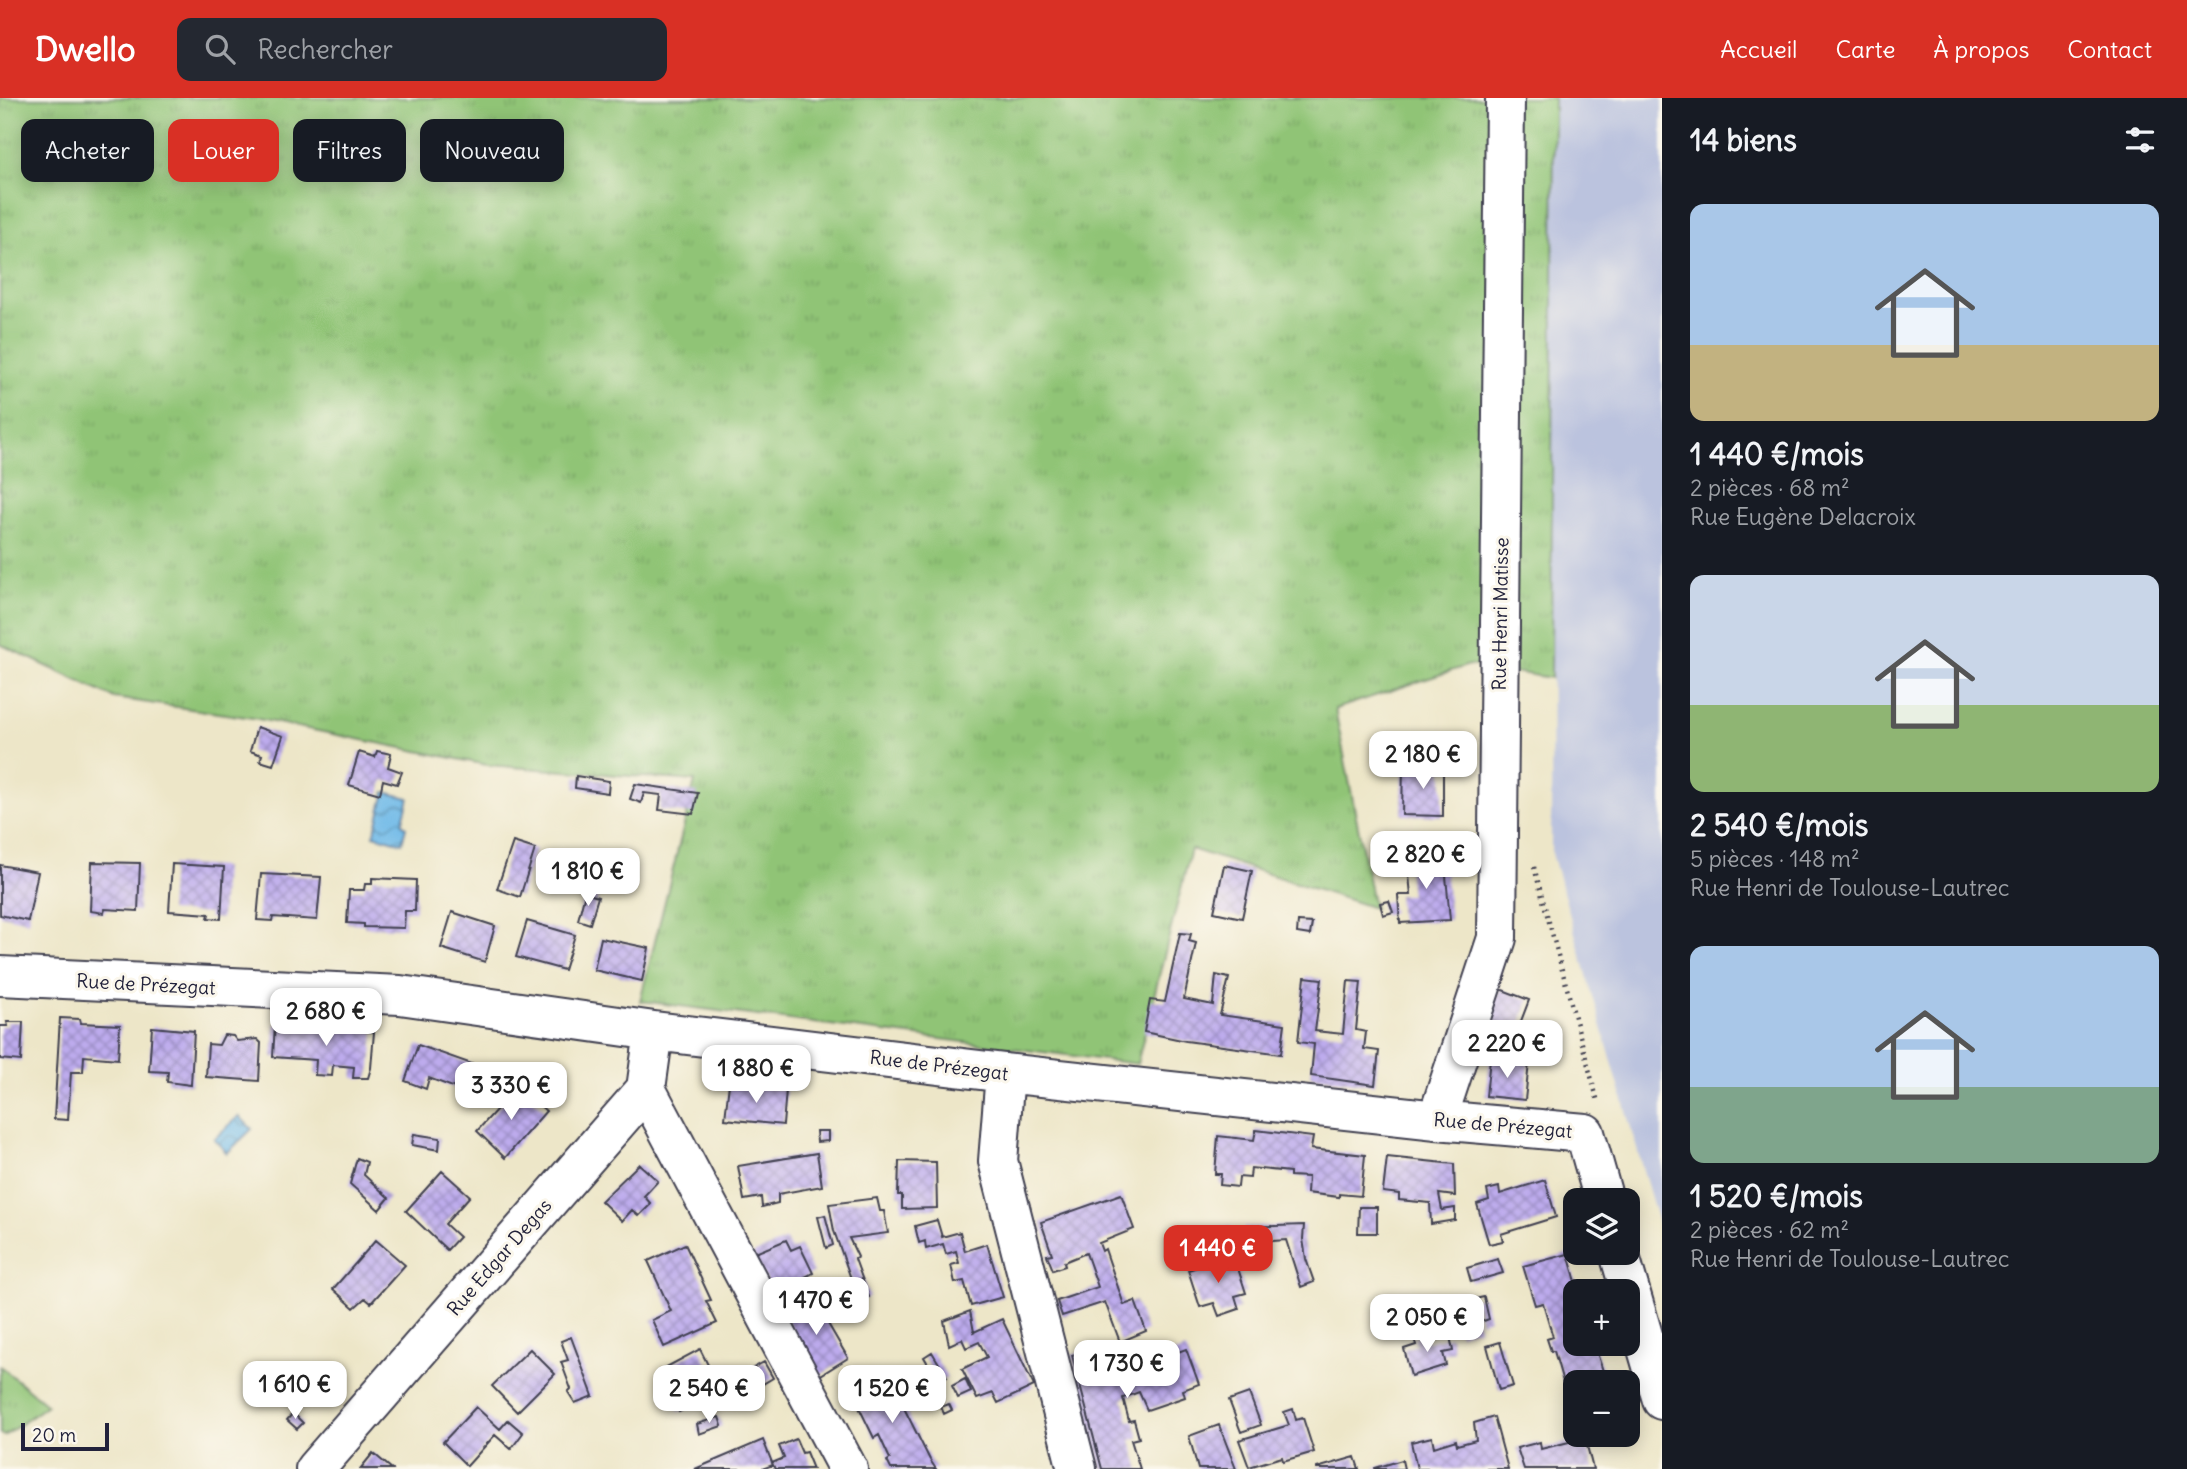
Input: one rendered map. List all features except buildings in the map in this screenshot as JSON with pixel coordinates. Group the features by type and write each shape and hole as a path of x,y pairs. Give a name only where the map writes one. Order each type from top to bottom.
{"street":[{"name":"Rue Henri Matisse","path":"1437,1120 1497,938 1505,98"},
{"name":"Rue de Prézegat","path":"0,976 400,995 654,1031 1437,1120 1593,1121"},
{"path":"654,1031 646,1088 848,1469"},
{"path":"1005,1073 998,1161 1077,1469"},
{"name":"Rue Edgar Degas","path":"315,1469 646,1088"},
{"path":"1593,1121 1602,1188"},
{"path":"1623,1265 1662,1400"}],"path":[{"path":"1531,860 1593,1121"}],"shaded area":[{"path":"1554,98 1662,98 1662,1236 1551,850"}],"green space":[{"path":"0,98 1554,98 1551,678 1469,665 1335,709 1374,908 1191,849 1137,1064 640,1001 695,781 487,765 253,718 114,698 0,644"},
{"path":"0,1366 47,1405 4,1436 0,1434"}],"water":[{"path":"385,792 409,798 402,824 406,827 402,843 374,835"},
{"path":"239,1116 252,1129 227,1153 214,1139"}]}
